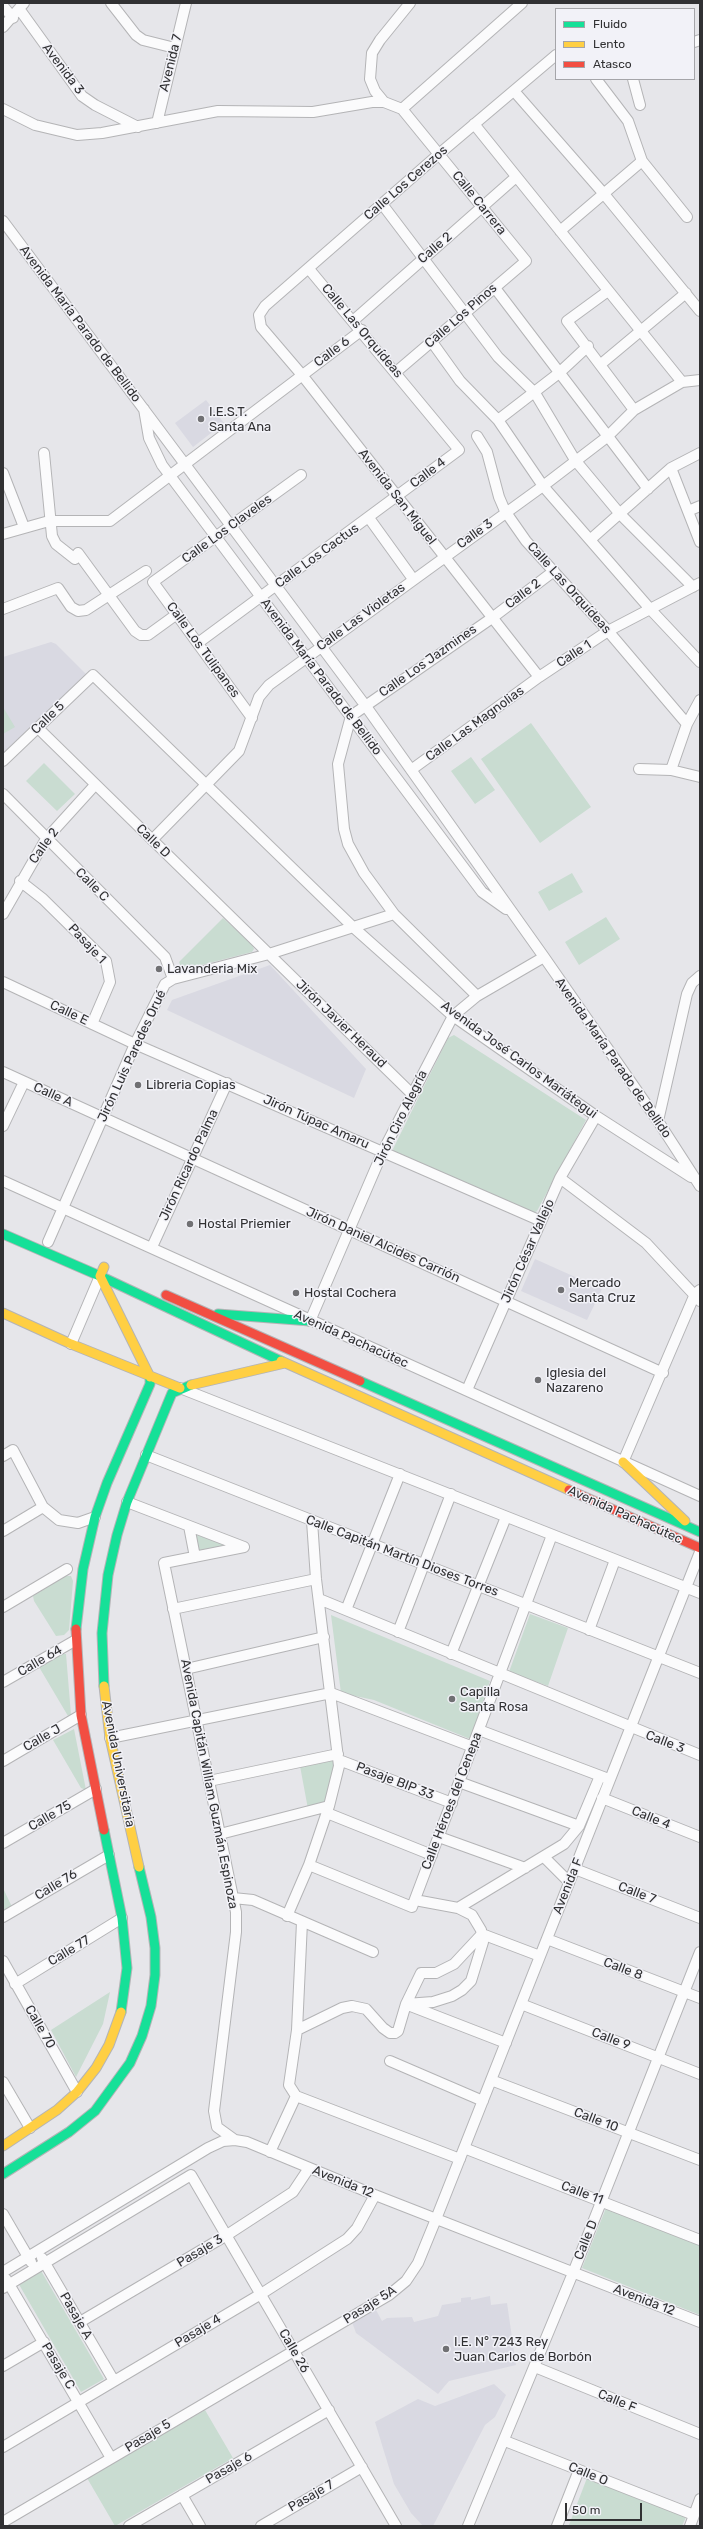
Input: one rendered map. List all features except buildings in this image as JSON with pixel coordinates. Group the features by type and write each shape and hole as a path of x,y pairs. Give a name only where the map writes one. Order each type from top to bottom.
{"street":[{"path":"111,3 142,40 175,48"},
{"name":"Avenida 7","path":"157,123 186,3"},
{"path":"384,102 375,91 370,79 372,54 380,40 410,3"},
{"path":"3,109 35,125 77,135 102,134 218,111 313,112 372,102 384,102 402,109 522,3"},
{"name":"Avenida 3","path":"3,6 19,10 82,96 95,105 138,127"},
{"path":"3,27 19,10"},
{"name":"Calle Los Cerezos","path":"260,315 265,306 439,154 555,56"},
{"path":"597,80 628,121 642,161 686,217"},
{"path":"633,80 640,105"},
{"path":"514,91 604,194 700,311"},
{"name":"Calle Carrera","path":"402,109 526,260"},
{"path":"474,124 682,382 700,380"},
{"path":"560,231 642,161"},
{"name":"Calle 2","path":"354,320 516,177"},
{"path":"382,204 498,357 535,392 575,460 620,514 696,585"},
{"name":"Avenida María Parado de Bellido","path":"3,221 185,462 365,705 544,957 658,1121 698,1182"},
{"name":"Calle Los Pinos","path":"396,372 526,260"},
{"name":"Calle Las Orquídeas","path":"309,268 354,320 460,450"},
{"path":"495,288 648,489"},
{"path":"608,291 567,321 588,346 634,410"},
{"path":"601,364 686,294"},
{"name":"Avenida San Miguel","path":"260,315 261,328 302,375 539,677"},
{"name":"Calle 6","path":"49,521 110,521 185,462 362,330"},
{"path":"432,342 460,382 498,420 543,486 591,539 651,610 700,662"},
{"path":"498,420 559,373 588,346"},
{"name":"Calle 3","path":"444,556 505,511 543,486 608,436 634,410 682,382"},
{"name":"Avenida María Parado de Bellido","path":"143,407 149,438 169,475 482,892 505,909 524,930"},
{"name":"Calle Las Orquídeas","path":"477,436 486,452 499,497 505,511 526,541 608,632 687,724"},
{"name":"Calle 4","path":"397,496 460,450"},
{"path":"44,453 49,521 56,544 76,556 109,596 135,631 141,635 148,635 177,614"},
{"path":"591,539 671,468 700,453"},
{"path":"671,468 700,542"},
{"path":"3,473 24,527"},
{"name":"Calle Los Claveles","path":"153,582 301,475"},
{"name":"Calle Los Cactus","path":"198,643 397,496"},
{"path":"688,511 700,506"},
{"path":"369,518 413,579"},
{"path":"3,534 49,521"},
{"name":"Calle Las Violetas","path":"152,840 239,751 259,697 269,685 444,556"},
{"path":"3,610 58,588 71,607 78,611 86,610 146,571"},
{"name":"Calle 2","path":"492,618 554,571"},
{"name":"Calle Los Tulipanes","path":"153,582 252,718"},
{"name":"Calle 1","path":"539,677 608,632 696,585"},
{"name":"Calle Los Jazmines","path":"365,705 492,618"},
{"name":"Calle 5","path":"3,761 93,675"},
{"name":"Avenida José Carlos Mariátegui","path":"93,675 353,927 453,1016 596,1116 698,1182"},
{"name":"Calle Las Magnolias","path":"411,770 539,677"},
{"path":"671,770 687,724 700,700"},
{"path":"365,705 350,716 338,764 341,806 348,844 364,873 394,914 476,996"},
{"name":"Calle D","path":"38,728 268,954"},
{"path":"639,769 671,770 700,777"},
{"name":"Calle 2","path":"4,908 46,839 95,785"},
{"name":"Calle C","path":"3,794 46,839 165,957 173,979"},
{"name":"Pasaje 1","path":"20,881 43,899 106,961 110,982 92,1024"},
{"name":"Jirón Luis Paredes Orué","path":"48,1242 135,1044 160,991 165,984 173,979 268,954 394,914"},
{"name":"Jirón Javier Heraud","path":"268,954 412,1094"},
{"name":"Jirón Ciro Alegría","path":"310,1321 384,1151 453,1016 476,996 544,957"},
{"path":"658,1121 687,994 692,983 700,976"},
{"name":"Calle E","path":"3,982 135,1044"},
{"name":"Jirón Túpac Amaru","path":"135,1044 541,1220"},
{"name":"Calle A","path":"3,1072 103,1118"},
{"path":"3,1126 24,1082"},
{"name":"Jirón Ricardo Palma","path":"152,1247 227,1083"},
{"name":"Jirón César Vallejo","path":"467,1390 560,1178 596,1116"},
{"name":"Jirón Daniel Alcides Carrión","path":"103,1118 663,1373"},
{"path":"560,1178 646,1243 698,1295 623,1462 697,1530"},
{"name":"Avenida Pachacútec","path":"3,1181 64,1207 310,1321 467,1390 700,1496"},
{"name":"Avenida Pachacútec","path":"3,1234 102,1272 285,1363 700,1548"},
{"name":"Avenida Pachacútec","path":"83,1258 102,1272 124,1276"},
{"path":"71,1344 102,1272"},
{"path":"102,1272 150,1377"},
{"name":"Avenida Pachacútec","path":"159,1292 697,1530"},
{"path":"3,1313 71,1344 150,1377 700,1593"},
{"path":"207,1313 310,1321"},
{"path":"180,1388 285,1363"},
{"name":"Avenida Universitaria","path":"3,2146 30,2128 77,2092 96,2068 110,2045 119,2019 125,1994 127,1968 122,1918 81,1715 76,1640 83,1569 95,1517 107,1483 150,1384 150,1377"},
{"name":"Avenida Universitaria","path":"3,2174 68,2132 95,2111 115,2086 130,2063 142,2036 151,2006 155,1975 155,1948 151,1917 110,1738 105,1704 102,1633 108,1575 117,1535 127,1502 172,1393 180,1388"},
{"path":"3,1456 13,1450 43,1507 59,1520 69,1522 85,1522 95,1517"},
{"name":"Calle Capitán Martín Dioses Torres","path":"146,1455 658,1657"},
{"path":"346,1610 400,1474"},
{"path":"398,1632 451,1494"},
{"path":"127,1502 244,1547 195,1557 189,1526"},
{"path":"3,1531 43,1507"},
{"path":"451,1654 506,1517"},
{"path":"287,1916 309,1865 338,1776 338,1757 332,1693 316,1579 312,1521"},
{"name":"Calle Héroes del Cenepa","path":"414,1904 552,1535"},
{"name":"Avenida F","path":"436,2219 700,1552"},
{"name":"Avenida Capitán William Guzmán Espinoza","path":"195,1557 164,1563 233,1898 236,1932 214,2111 217,2126 235,2140"},
{"path":"589,1630 615,1560"},
{"path":"3,1607 67,1569"},
{"path":"174,1609 316,1579"},
{"name":"Calle 3","path":"319,1599 630,1728 700,1755"},
{"path":"186,1669 324,1637"},
{"name":"Calle 64","path":"3,1682 76,1640"},
{"path":"658,1657 700,1673"},
{"path":"110,1738 332,1693 472,1747"},
{"name":"Calle J","path":"3,1761 81,1715"},
{"path":"479,1730 610,1779"},
{"path":"209,1781 338,1757"},
{"name":"Pasaje BIP 33","path":"338,1757 452,1803"},
{"path":"458,1908 564,1844 579,1826 600,1776"},
{"path":"459,1782 579,1826"},
{"name":"Calle 75","path":"3,1843 96,1789"},
{"name":"Calle 4","path":"602,1798 700,1837"},
{"path":"220,1834 328,1809 432,1855"},
{"path":"439,1837 525,1868"},
{"name":"Calle 76","path":"3,1917 109,1855"},
{"path":"544,1857 569,1882"},
{"path":"309,1865 414,1904 458,1908 472,1914 482,1934 483,1942 471,1981 462,1990 452,1996 433,2002 406,2004"},
{"name":"Calle 7","path":"575,1869 700,1918"},
{"path":"233,1898 254,1900 287,1916 373,1952"},
{"name":"Calle 77","path":"15,1984 122,1918"},
{"path":"302,1922 297,2030 289,2085 296,2096 460,2160"},
{"path":"482,1934 540,1956"},
{"path":"297,2030 342,2008 352,2006 366,2009 383,2028 390,2033 395,2033 398,2031 406,2004 421,1973 436,1973 454,1964 482,1934"},
{"name":"Calle 8","path":"547,1939 700,1998"},
{"name":"Calle D","path":"468,2526 505,2441 573,2273 700,1952"},
{"name":"Calle 70","path":"3,1961 77,2092"},
{"path":"406,2004 506,2043"},
{"name":"Calle 9","path":"521,2004 700,2074"},
{"path":"390,2061 483,2101"},
{"name":"Calle 10","path":"491,2080 700,2160"},
{"path":"3,2082 30,2128"},
{"path":"270,2152 296,2096"},
{"name":"Avenida 12","path":"3,2273 208,2148 223,2141 235,2140 247,2142 375,2196 700,2322"},
{"name":"Calle 11","path":"464,2148 602,2200 700,2240"},
{"name":"Pasaje 3","path":"80,2322 227,2235 293,2192 309,2168"},
{"name":"Calle 26","path":"45,2263 192,2175 362,2467 394,2525"},
{"name":"Pasaje 4","path":"3,2447 261,2294 347,2239 357,2228 375,2196"},
{"path":"3,2214 35,2269"},
{"name":"Pasaje 5A","path":"294,2350 390,2295 406,2281 418,2263 436,2219"},
{"name":"Pasaje A","path":"38,2251 114,2381"},
{"path":"6,2286 45,2263"},
{"name":"Pasaje C","path":"3,2273 6,2286 44,2342 112,2458"},
{"path":"3,2366 44,2342"},
{"name":"Pasaje 5","path":"3,2522 294,2350"},
{"name":"Calle F","path":"535,2367 700,2434"},
{"name":"Pasaje 6","path":"129,2526 329,2410"},
{"name":"Calle O","path":"505,2441 694,2516"},
{"name":"Pasaje 7","path":"261,2526 362,2467"},
{"path":"557,2526 579,2470"},
{"path":"182,2495 200,2526"},
{"path":"690,2526 700,2500"}],"shaded area":[{"name":"I.E.S.T. Santa Ana","path":"206,400 224,423 193,447 175,423"},
{"path":"51,642 56,644 86,674 3,753 3,657"},
{"path":"270,965 366,1069 354,1098 167,1010 172,1000"},
{"name":"Mercado Santa Cruz","path":"535,1259 602,1289 587,1320 521,1291"},
{"name":"I.E. N° 7243 Rey Juan Carlos de Borbón","path":"490,2296 491,2305 507,2303 516,2365 449,2381 438,2394 356,2333 352,2322 376,2310 382,2321 387,2318 412,2317 414,2322 438,2316 442,2305 461,2302 461,2298 471,2297 471,2300"},
{"path":"494,2384 506,2395 495,2417 485,2425 433,2526 423,2526 411,2513 394,2484 375,2422 418,2399 435,2406"}],"green space":[{"path":"3,707 15,727 3,734"},
{"path":"531,723 591,807 540,843 481,759"},
{"path":"471,757 495,790 475,804 451,771"},
{"path":"44,763 75,794 57,811 26,781"},
{"path":"572,873 583,892 549,911 538,892"},
{"path":"606,917 620,939 579,965 565,942"},
{"path":"223,918 252,944 254,949 252,952 182,970 179,962"},
{"path":"454,1035 586,1120 537,1211 531,1215 394,1152 393,1149 448,1038"},
{"path":"194,1534 232,1547 198,1553"},
{"path":"65,1576 71,1576 73,1581 69,1630 64,1635 56,1636 34,1601 33,1596"},
{"path":"530,1614 568,1628 548,1686 509,1672"},
{"path":"331,1615 490,1681 470,1739 374,1700 341,1693"},
{"path":"62,1654 66,1654 71,1715 68,1716 39,1667"},
{"path":"74,1729 86,1790 81,1788 53,1740"},
{"path":"335,1759 336,1774 327,1803 308,1809 300,1766"},
{"path":"3,1888 12,1907 3,1912"},
{"path":"110,1992 103,2024 76,2077 51,2030"},
{"path":"606,2208 700,2246 700,2315 582,2268"},
{"path":"40,2269 104,2379 81,2392 17,2281"},
{"path":"205,2410 233,2458 115,2526 87,2478"},
{"path":"587,2478 687,2515 682,2526 569,2525"}],"traffic: fast":[{"path":"3,1234 100,1276 281,1361"},
{"path":"218,1314 310,1321"},
{"path":"76,1629 83,1569 95,1517 107,1483 150,1384 150,1377"},
{"path":"360,1381 700,1532"},
{"path":"104,1686 102,1633 108,1575 117,1535 127,1502 172,1393 191,1385"},
{"path":"104,1830 122,1918 127,1968 121,2012"},
{"path":"3,2174 69,2132 95,2111 130,2063 142,2036 151,2006 155,1975 155,1948 151,1917 139,1867"}],"traffic: slow":[{"path":"104,1267 100,1276 150,1377"},
{"path":"3,1313 71,1344 180,1388"},
{"path":"281,1361 569,1490"},
{"path":"191,1385 285,1363"},
{"path":"623,1462 685,1521"},
{"path":"104,1686 110,1738 139,1867"},
{"path":"3,2146 57,2110 77,2092 96,2068 109,2045 121,2012"}],"traffic: jam":[{"path":"166,1295 360,1381"},
{"path":"569,1490 700,1548"},
{"path":"76,1629 81,1715 104,1830"}],"place":[{"name":"I.E.S.T. Santa Ana","path":"201,419"},
{"name":"Lavanderia Mix","path":"159,969"},
{"name":"Libreria Copias","path":"138,1085"},
{"name":"Hostal Priemier","path":"190,1224"},
{"name":"Mercado Santa Cruz","path":"561,1290"},
{"name":"Hostal Cochera","path":"296,1293"},
{"name":"Iglesia del Nazareno","path":"538,1380"},
{"name":"Capilla Santa Rosa","path":"452,1699"},
{"name":"I.E. N° 7243 Rey Juan Carlos de Borbón","path":"446,2349"}]}
